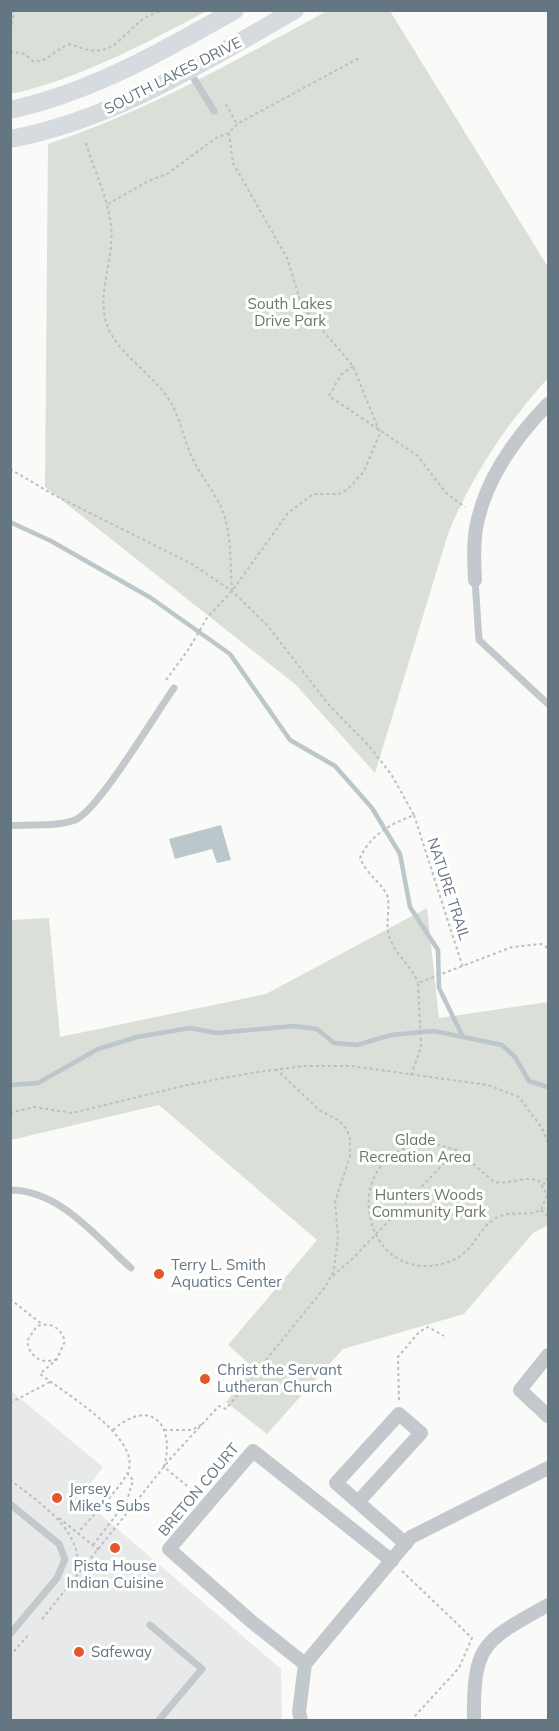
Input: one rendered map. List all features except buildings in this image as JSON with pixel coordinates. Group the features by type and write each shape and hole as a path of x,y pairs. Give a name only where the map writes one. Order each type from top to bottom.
{"main road":[{"name":"SOUTH LAKES DRIVE","path":"10,110 77,91 105,80 235,10"},
{"name":"SOUTH LAKES DRIVE","path":"10,139 85,119 150,91 295,10"}],"street":[{"path":"475,580 476,528 488,489 505,459 549,404"},
{"path":"549,1355 520,1390 549,1416"},
{"path":"358,1502 421,1433 399,1414 336,1483 406,1544"},
{"name":"BRETON COURT","path":"305,1664 252,1622 169,1549 253,1451 392,1561"},
{"path":"301,1720 299,1712 305,1664 411,1537 549,1468"},
{"path":"474,1720 476,1668 486,1645 500,1632 549,1605"}],"lane":[{"path":"189,70 214,111"},
{"path":"475,580 479,640 549,704"},
{"path":"10,826 65,822 84,814 99,797 174,688"},
{"path":"10,1190 28,1190 52,1200 130,1268"},
{"path":"10,1504 59,1545 65,1559 57,1578 10,1634"},
{"path":"150,1625 202,1669 159,1720"}],"path":[{"path":"10,36 14,10"},
{"path":"10,51 25,54 34,62 54,56 60,47 70,44 84,50 99,52 111,48 135,23 152,13 165,10"},
{"path":"107,204 147,181 167,174 216,138 229,133 237,124 361,57"},
{"path":"226,104 237,124"},
{"path":"175,666 202,626 232,591 288,513 313,494 339,494 348,489 364,471 380,433 353,366 302,306 287,258 233,163 229,133"},
{"path":"86,143 107,204 111,226 111,259 104,296 108,329 117,343 166,395 178,414 189,451 220,505 226,522 232,591"},
{"path":"353,366 342,375 329,396 380,433 417,456 446,493 465,507"},
{"name":"NATURE TRAIL","path":"10,469 54,495 192,564 232,591 267,625 329,705 369,746 391,774 414,815 463,968"},
{"path":"411,1075 421,1047 418,983 413,969 389,938 386,917 390,902 386,894 364,869 360,858 372,838 394,823 414,815"},
{"path":"418,983 463,968 512,947 541,944 549,948"},
{"path":"10,1113 34,1107 72,1113 187,1085 303,1066 351,1066 488,1085 519,1097 542,1128 549,1143"},
{"path":"42,1619 76,1580 164,1467 219,1406 226,1409 320,1295 330,1277 338,1237 335,1202 350,1156 350,1138 338,1120 319,1110 277,1070"},
{"path":"541,1210 547,1195 543,1185 530,1178 510,1183 494,1182 457,1150 442,1144 417,1144 400,1149 383,1163 371,1183 368,1215 375,1235 400,1258 433,1266 465,1253 494,1220 513,1214 541,1210 549,1216"},
{"path":"330,1277 375,1235 457,1150"},
{"path":"543,1185 549,1178"},
{"path":"10,1299 43,1325 54,1326 62,1332 65,1341 57,1359 40,1374 113,1430 119,1436 130,1460 127,1473 78,1533"},
{"path":"43,1325 31,1333 27,1341 28,1349 40,1361 48,1363 57,1359"},
{"path":"399,1414 398,1357 419,1332 428,1327 444,1336"},
{"path":"10,1402 50,1382"},
{"path":"113,1430 125,1420 140,1414 155,1419 165,1430 168,1443 164,1467"},
{"path":"165,1430 192,1430 207,1421"},
{"path":"164,1467 208,1503"},
{"path":"93,1545 127,1501 133,1480 127,1473"},
{"path":"10,1480 99,1550"},
{"path":"54,1514 67,1530 78,1555 79,1567 76,1580"},
{"path":"392,1561 472,1638 459,1668 413,1718"},
{"path":"10,1656 29,1634"}],"shaded area":[{"path":"221,825 231,860 217,863 212,849 175,859 169,839"},
{"path":"10,1390 103,1467 80,1497 281,1669 282,1720 11,1720"}],"green space":[{"path":"11,10 207,11 87,70 11,94"},
{"name":"South Lakes Drive Park","path":"327,11 390,11 548,267 548,378 504,432 457,512 448,534 375,773 295,684 45,487 48,144 155,101"},
{"name":"Glade Recreation Area","path":"427,908 439,1018 548,1002 548,1225 533,1233 464,1314 343,1349 267,1434 226,1402 254,1368 228,1345 317,1240 159,1105 11,1140 11,920 49,918 60,1037 266,994"}],"waterway":[{"path":"10,522 51,541 151,598 230,654 290,740 335,766 372,808 400,854 410,907 438,950 439,988 463,1037"},
{"path":"10,1085 38,1083 98,1049 137,1037 190,1028 217,1033 294,1026 317,1029 334,1043 357,1045 391,1035 434,1031 502,1045 515,1057 529,1081 548,1087"}],"place":[{"name":"Terry L. Smith Aquatics Center","path":"159,1274"},
{"name":"Christ the Servant Lutheran Church","path":"205,1379"},
{"name":"Jersey Mike's Subs","path":"57,1498"},
{"name":"Pista House Indian Cuisine","path":"115,1548"},
{"name":"Safeway","path":"79,1652"}],"park label":[{"name":"Hunters Woods Community Park","path":"429,1204"}]}
